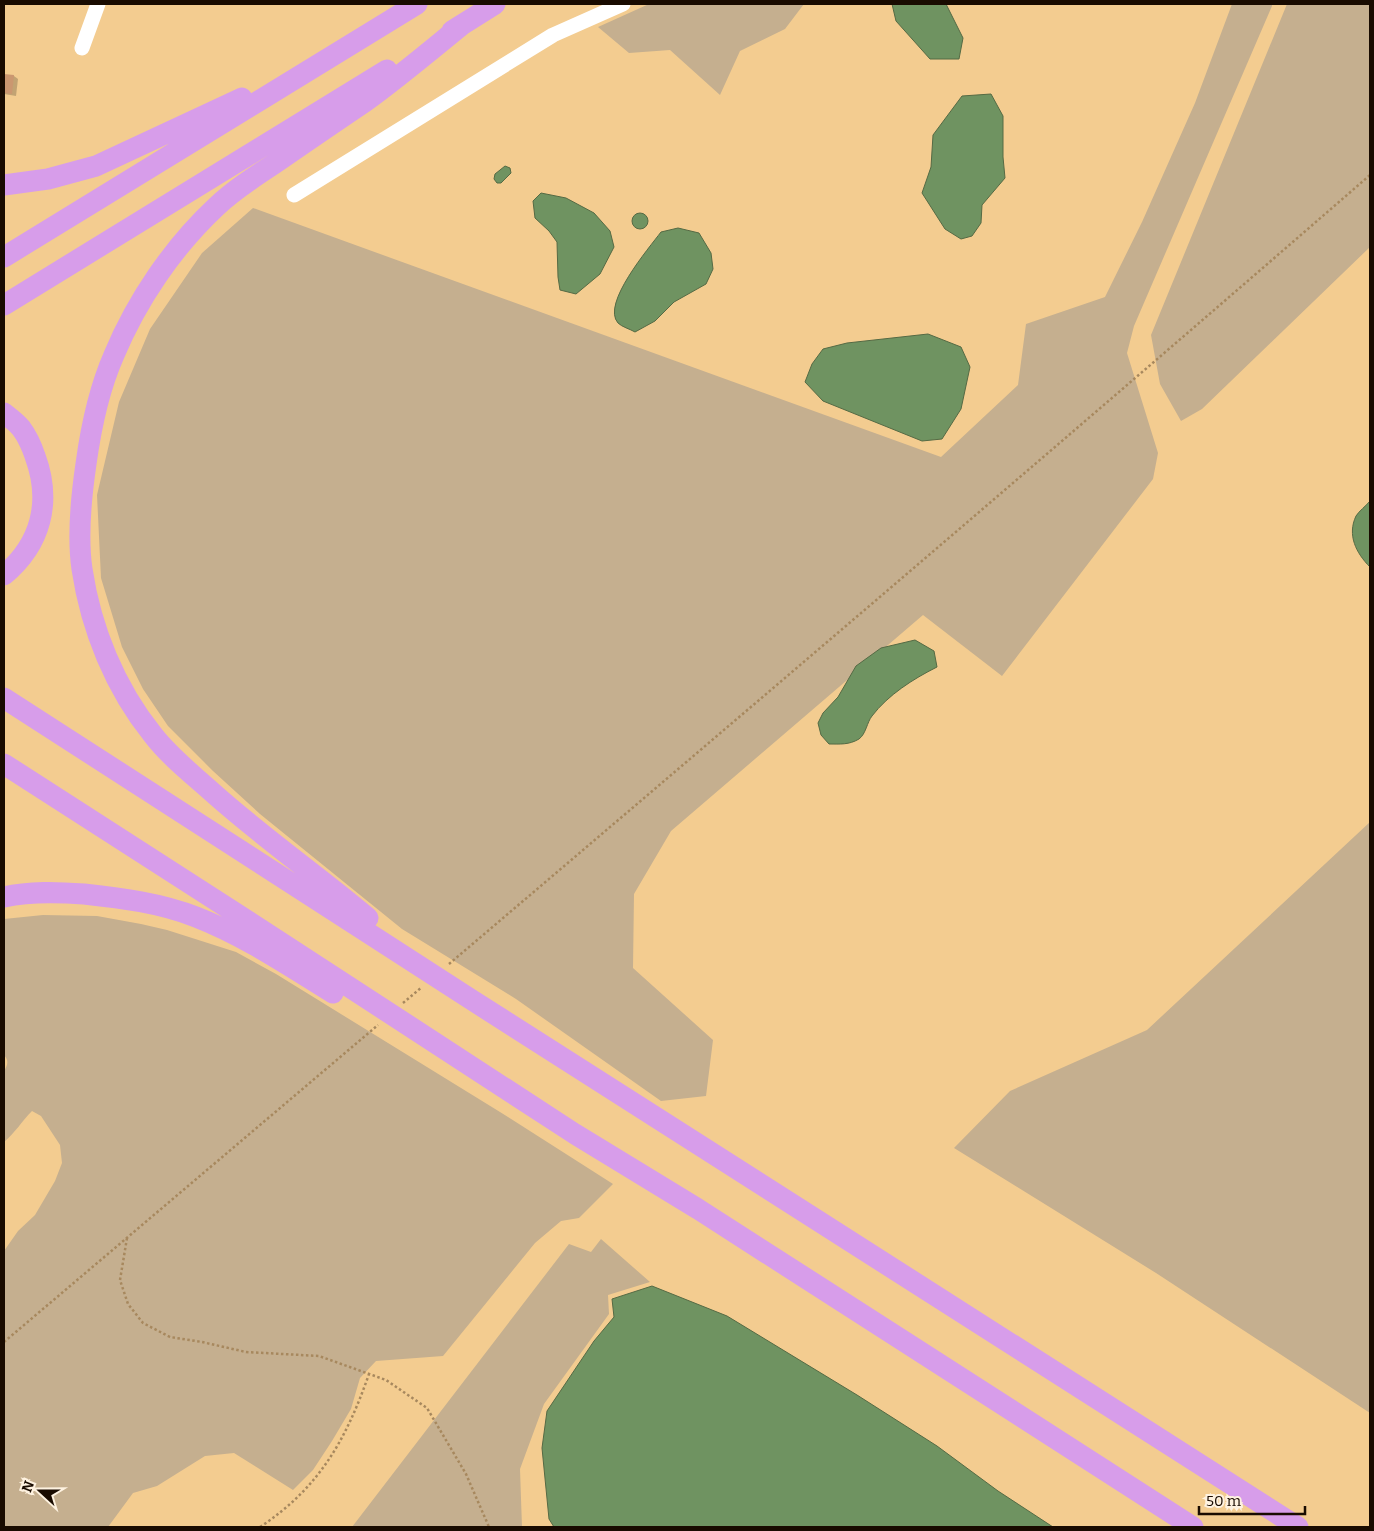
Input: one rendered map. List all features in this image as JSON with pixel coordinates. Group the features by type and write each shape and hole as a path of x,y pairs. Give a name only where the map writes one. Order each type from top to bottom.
{"highway":[{"path":"4,257 417,4"},
{"path":"4,305 495,4"},
{"path":"398,948 341,896 240,817 181,765 153,736 132,706 100,645 90,607 82,567 82,492 90,440 100,395 113,357 135,310 182,243 216,206 239,188 369,99 463,24"},
{"path":"4,185 48,179 96,166 325,60"},
{"path":"4,412 21,428 32,446 44,486 43,512 35,537 22,556 4,575"},
{"path":"4,698 398,948 472,1000 1298,1527"},
{"path":"4,764 350,995 369,1014 434,1042 575,1134 698,1209 1193,1527"},
{"path":"4,897 17,894 59,892 160,906 195,917 237,935 350,995"}],"street":[{"path":"82,48 98,4"},
{"path":"294,195 553,35 623,4"}],"path":[{"path":"398,1008 434,975 911,572 1370,175"},
{"path":"4,1342 383,1020"},
{"path":"127,1237 120,1280 128,1304 143,1323 170,1337 246,1352 319,1356 386,1380 427,1408 466,1474 489,1527"},
{"path":"260,1527 306,1490 323,1470 341,1441 369,1374"}],"shaded area":[{"path":"649,4 804,4 785,29 740,51 720,95 670,50 629,53 598,27"},
{"path":"892,4 946,4 963,38 959,59 930,59 896,21"},
{"path":"1232,4 1272,4 1272,6 1134,326 1127,353 1158,453 1153,479 1002,676 923,615 671,831 634,894 633,968 713,1040 706,1096 661,1101 516,999 402,929 260,814 213,771 168,726 143,689 122,647 101,578 97,495 119,402 150,329 202,253 253,208 941,457 1018,385 1026,324 1105,297 1142,222 1195,103"},
{"path":"1287,4 1370,4 1370,247 1202,409 1181,421 1160,384 1151,335"},
{"path":"991,94 1003,116 1005,178 982,205 981,223 972,236 961,239 945,229 922,193 931,167 933,135 962,96"},
{"path":"505,166 510,168 511,173 501,183 497,183 494,179 495,174"},
{"path":"541,193 566,198 594,213 610,231 614,247 600,274 576,294 560,290 557,242 549,231 535,218 533,201"},
{"path":"637,213 643,213 648,218 646,227 637,229 632,224 632,218"},
{"path":"678,228 699,233 711,253 713,269 706,284 674,302 655,321 635,332 622,326 618,323 614,314 621,290 629,276 661,232"},
{"path":"928,334 961,347 970,367 961,409 942,439 922,441 823,401 805,382 812,364 823,349 847,343"},
{"path":"1370,501 1370,567 1357,550 1352,530 1356,516"},
{"path":"915,640 934,651 937,667 893,694 878,708 859,739 848,743 829,744 821,735 818,723 823,713 838,697 856,666 881,648"},
{"path":"1370,822 1370,1413 1156,1273 954,1148 1010,1091 1147,1030"},
{"path":"43,915 97,916 141,924 167,930 236,952 276,974 613,1184 579,1218 561,1221 535,1243 443,1356 376,1361 360,1378 351,1409 332,1441 313,1470 293,1490 234,1453 205,1456 157,1486 133,1493 108,1527 4,1527 4,1251 18,1231 35,1215 55,1181 62,1163 60,1145 41,1116 32,1111 4,1142 4,1071 7,1059 4,1055 4,919"},
{"path":"601,1239 650,1282 608,1295 609,1314 544,1404 520,1469 522,1527 352,1527 569,1244 591,1252"},
{"path":"652,1286 727,1316 937,1446 998,1491 1053,1527 554,1527 549,1519 542,1448 547,1411 594,1341 614,1317 612,1299"}],"building":[{"path":"4,74 14,75 12,94 4,93"}]}
